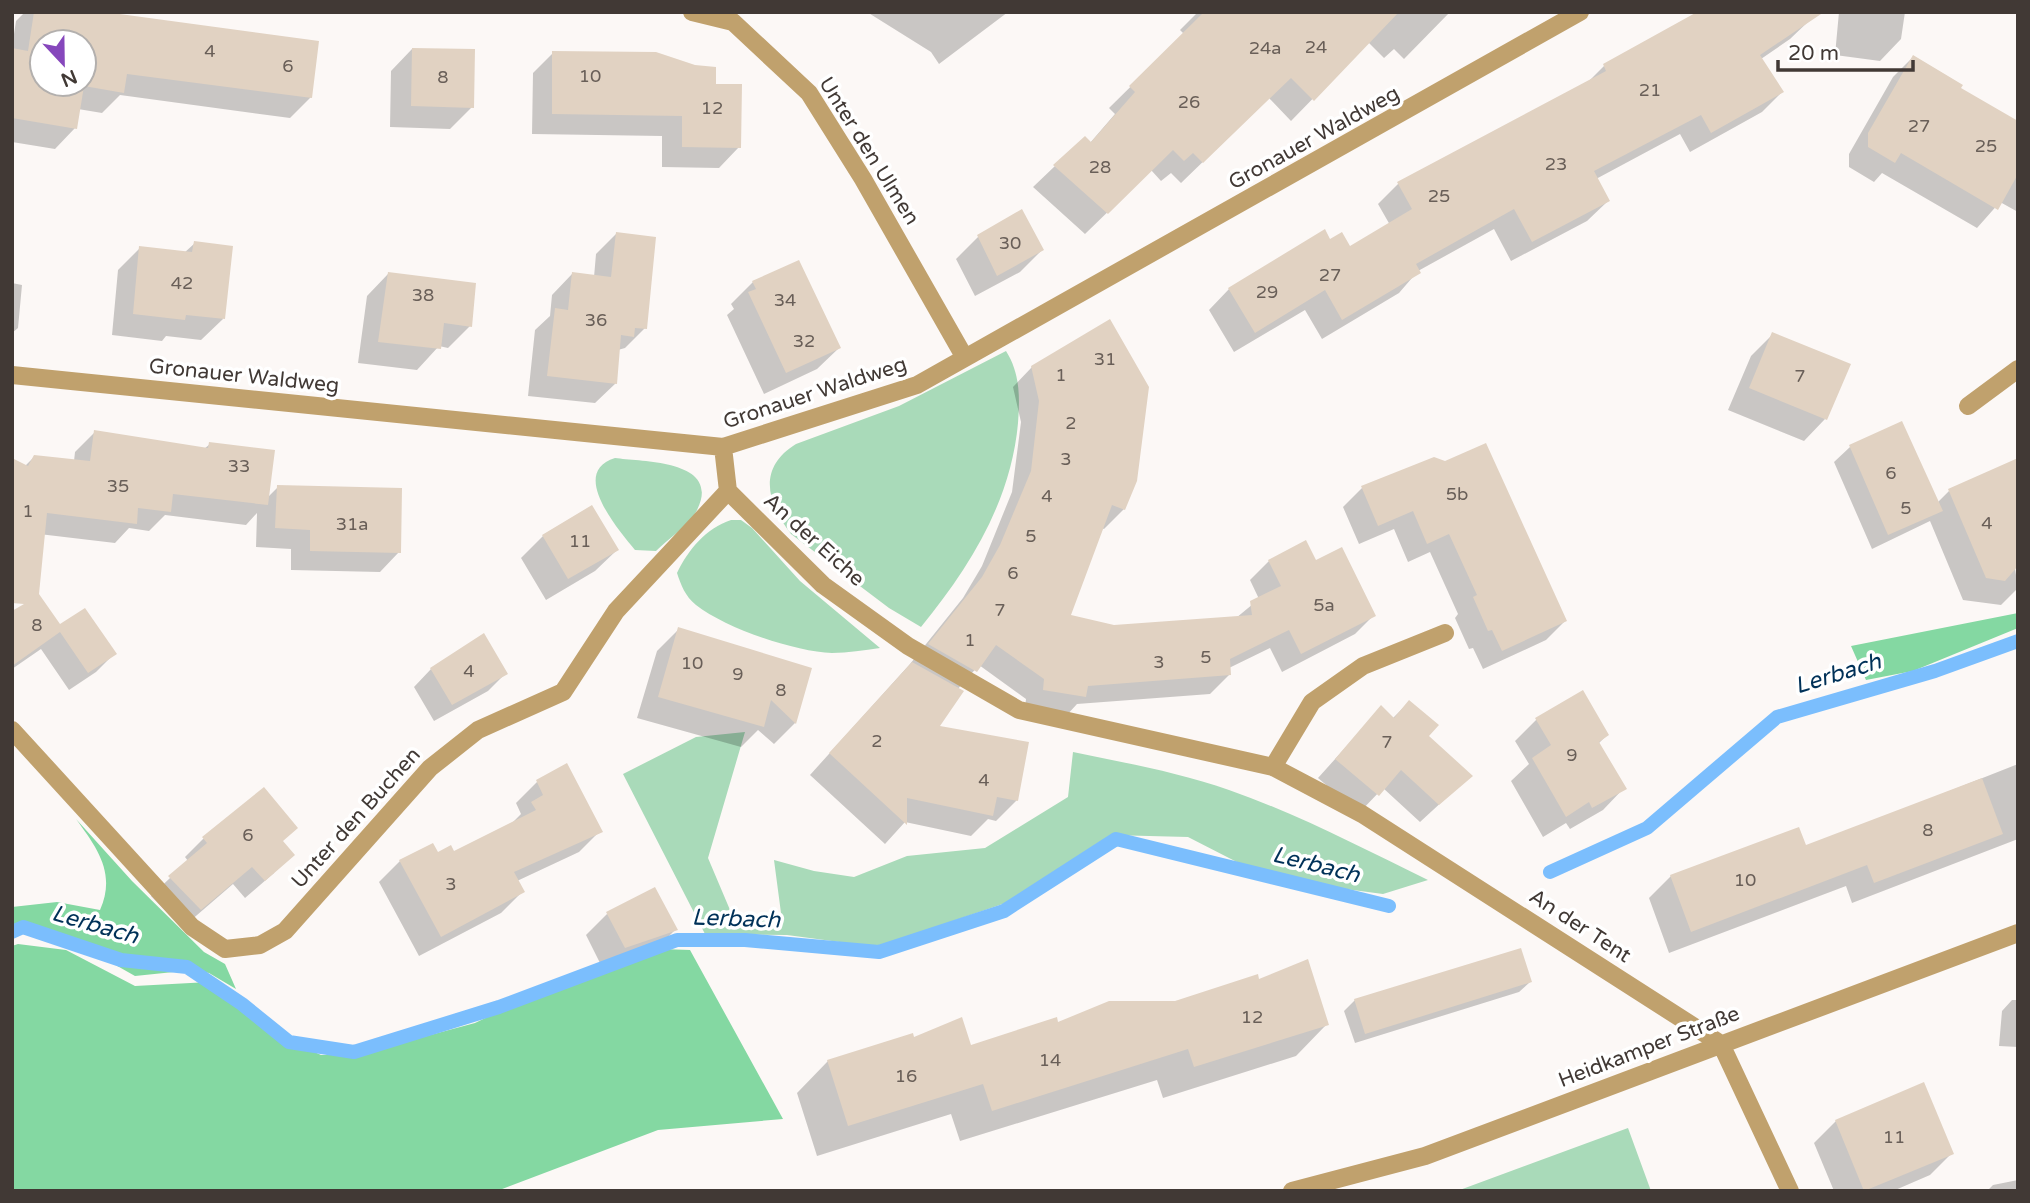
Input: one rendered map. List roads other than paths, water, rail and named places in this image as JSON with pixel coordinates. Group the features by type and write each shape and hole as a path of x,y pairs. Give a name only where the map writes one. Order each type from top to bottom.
{"street":[{"name":"Unter den Ulmen","path":"692,12 733,22 809,93 863,179 965,358"},
{"name":"Gronauer Waldweg","path":"12,375 723,447 917,385 1580,12"},
{"path":"1968,406 2018,369"},
{"path":"723,447 728,491"},
{"name":"An der Eiche","path":"728,491 823,584 908,646"},
{"name":"Unter den Buchen","path":"12,730 192,927 225,949 260,945 285,931 430,768 478,730 563,692 616,611 728,491"},
{"path":"1273,767 1312,702 1363,666 1445,632"},
{"name":"An der Tent","path":"908,646 1020,710 1273,767 1362,814 1721,1044"},
{"name":"Heidkamper Straße","path":"1292,1191 1425,1156 2018,933"},
{"path":"1721,1044 1790,1191"}],"waterway":[{"name":"Lerbach","path":"1550,872 1647,828 1777,717 1935,671 2018,641"},
{"name":"Lerbach","path":"12,932 23,927 121,960 187,967 242,1004 289,1042 354,1052 499,1007 677,940 745,940 879,952 1004,911 1116,839 1389,906"}]}
